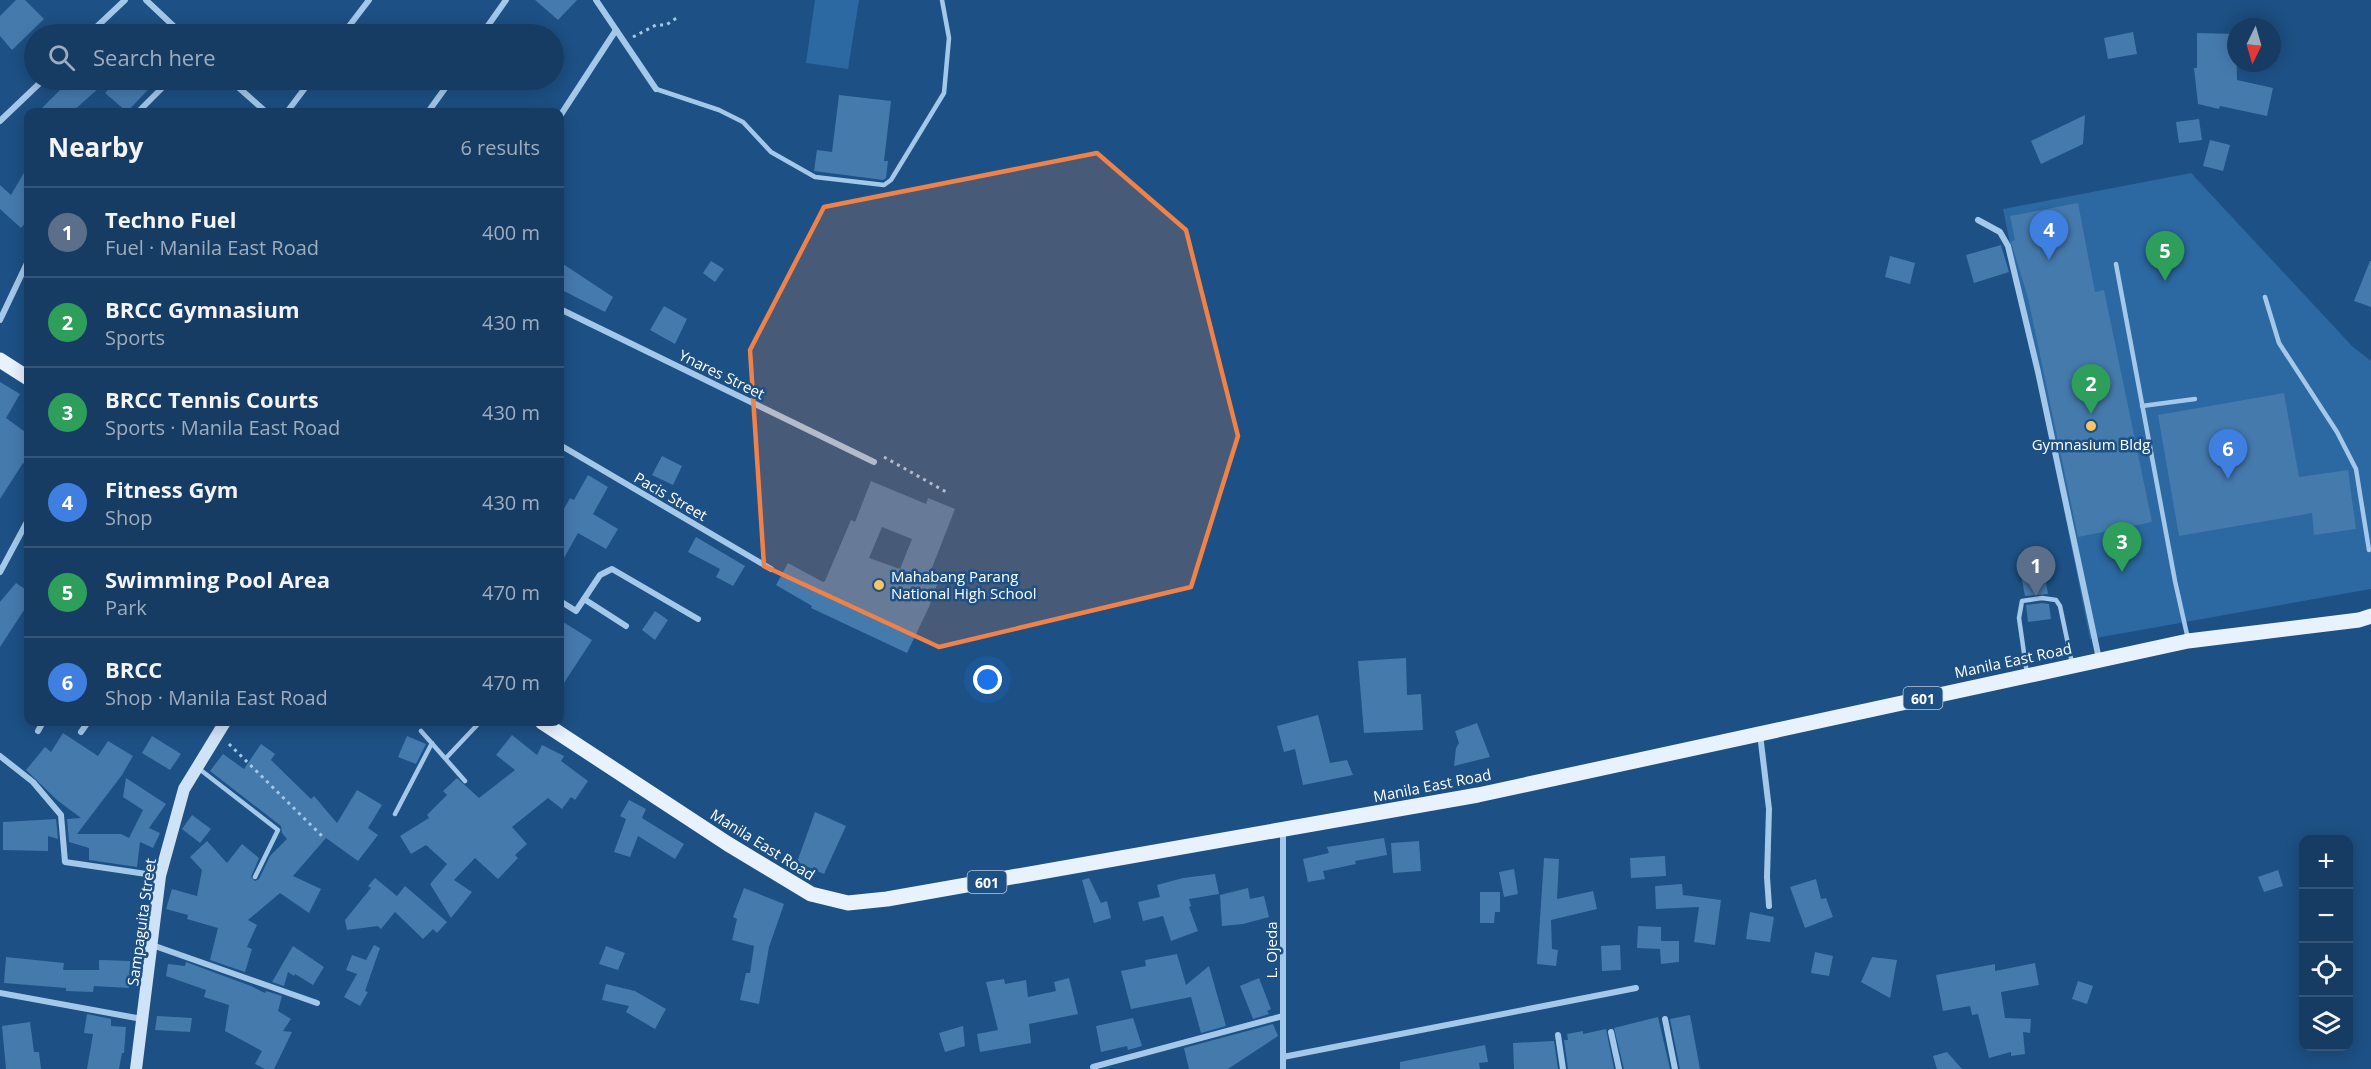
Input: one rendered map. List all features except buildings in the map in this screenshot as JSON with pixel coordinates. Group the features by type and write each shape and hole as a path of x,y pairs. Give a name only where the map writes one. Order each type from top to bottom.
{"main road":[{"path":"0,360 24,375"},
{"name":"Manila East Road","path":"548,726 728,844 811,894 848,903 887,899 1478,795 2188,641 2359,620 2371,616"}],"street":[{"path":"100,24 125,0"},
{"path":"146,0 171,24"},
{"path":"351,24 369,0"},
{"path":"489,24 506,0"},
{"path":"596,0 656,89"},
{"path":"564,110 616,30"},
{"path":"0,121 33,90"},
{"path":"142,108 160,90"},
{"path":"241,90 262,108"},
{"path":"290,108 304,90"},
{"path":"431,108 444,90"},
{"path":"1978,220 2000,232 2008,246 2038,372 2099,660"},
{"path":"0,320 24,269"},
{"name":"Ynares Street","path":"564,311 874,462"},
{"name":"Pacis Street","path":"564,447 771,569"},
{"path":"0,572 24,527"},
{"path":"564,604 576,611 600,575 612,569 698,619"},
{"path":"584,599 626,626"},
{"path":"38,731 41,726"},
{"path":"81,732 85,726"},
{"name":"Sampaguita Street","path":"136,1069 160,876 184,789 223,726"},
{"path":"1760,734 1769,809 1767,877 1769,906"},
{"path":"0,756 33,782 61,815 65,862 160,876"},
{"name":"L. Ojeda","path":"1283,831 1283,1069"},
{"path":"152,945 317,1003"},
{"path":"1283,1057 1636,988"},
{"path":"0,993 142,1019"},
{"path":"1094,1067 1283,1016"},
{"path":"1665,1019 1675,1069"},
{"path":"1611,1032 1619,1069"},
{"path":"1558,1035 1563,1069"}],"lane":[{"path":"656,89 719,110 742,122 771,152 816,177 884,185 891,180 944,93 949,38 942,0"},
{"path":"2116,264 2188,641"},
{"path":"2265,297 2279,343 2337,432 2356,469 2369,550"},
{"path":"2142,406 2195,399"},
{"path":"2027,676 2019,618 2022,601 2042,597 2056,600 2060,606 2073,666"},
{"path":"446,758 476,726"},
{"path":"421,731 465,781"},
{"path":"395,814 432,743"},
{"path":"196,767 278,831 255,877"}],"path":[{"path":"623,42 656,25 666,25 678,17"},
{"path":"874,462 886,457 948,493"},
{"path":"218,734 324,838"}],"highlighted area":[{"path":"1097,153 1186,230 1238,436 1191,587 939,647 764,566 750,350 824,207"}],"shaded area":[{"path":"815,0 859,0 848,69 806,63"},
{"path":"2191,173 2352,346 2371,361 2371,589 2090,639 2003,209"}],"place":[{"name":"Fitness Gym","path":"2049,260"},
{"name":"Swimming Pool Area","path":"2165,281"},
{"name":"BRCC Gymnasium","path":"2091,414"},
{"name":"Gymnasium Bldg","path":"2091,426"},
{"name":"BRCC","path":"2228,479"},
{"name":"BRCC Tennis Courts","path":"2122,572"},
{"name":"Mahabang Parang National High School","path":"879,585"},
{"name":"Techno Fuel","path":"2036,596"}]}
